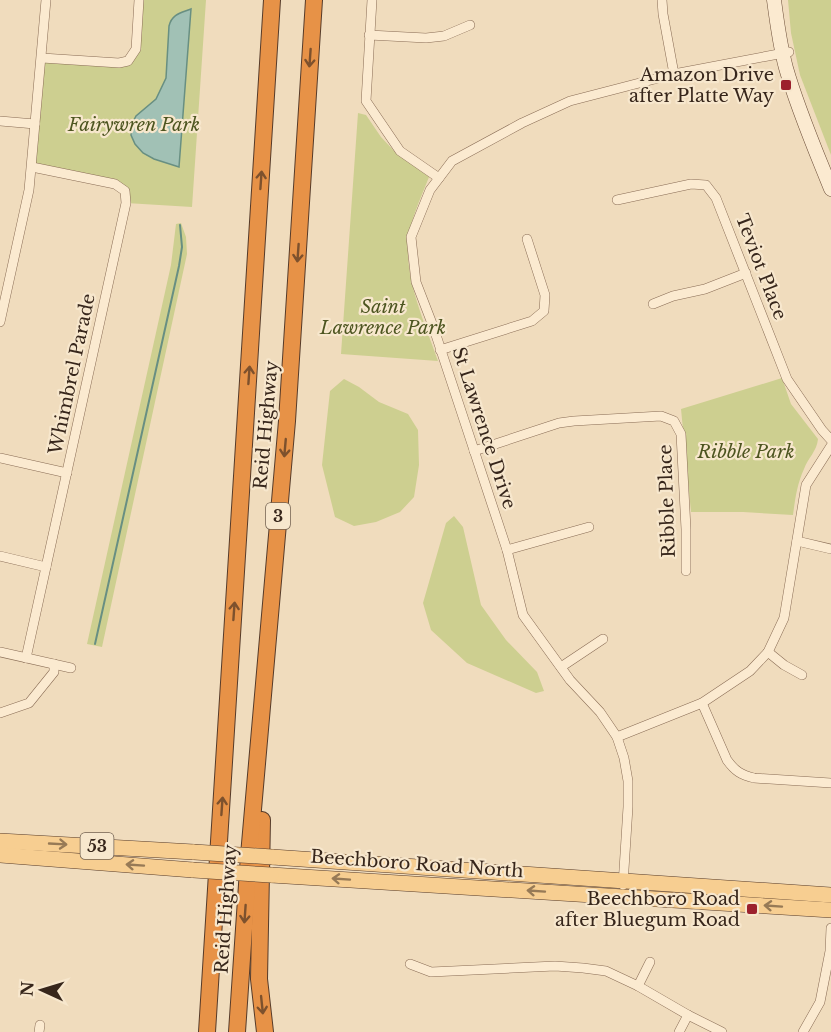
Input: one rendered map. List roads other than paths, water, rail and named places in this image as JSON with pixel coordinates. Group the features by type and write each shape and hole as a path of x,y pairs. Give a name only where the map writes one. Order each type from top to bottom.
{"highway":[{"name":"Reid Highway","path":"205,1032 213,943 272,0"},
{"name":"Reid Highway","path":"237,1032 249,855 287,421 314,0"},
{"path":"265,1032 259,979 262,774 270,602 279,514"}],"main road":[{"name":"Beechboro Road North","path":"0,841 272,857 831,910"},
{"name":"Beechboro Road North","path":"0,855 271,875 623,889 831,894"}],"street":[{"path":"0,322 29,190 46,0"},
{"path":"42,58 119,63 128,61 136,49 140,0"},
{"path":"372,0 366,101 400,151 439,178"},
{"path":"662,0 674,74"},
{"path":"774,0 794,96 829,171 831,189"},
{"path":"782,0 786,53"},
{"path":"369,35 426,38 444,36 470,26"},
{"name":"St Lawrence Drive","path":"623,889 628,807 628,781 624,758 617,737 600,712 570,680 523,615 507,550 433,326 416,282 411,237 430,190 452,161 522,123 570,100 674,74 786,53"},
{"path":"0,122 35,124"},
{"name":"Whimbrel Parade","path":"26,658 126,203 125,191 115,184 32,167"},
{"name":"Teviot Place","path":"617,200 691,184 706,185 716,198 788,379 831,440"},
{"path":"440,350 532,321 544,311 545,295 527,239"},
{"path":"653,304 673,296 705,289 746,273"},
{"name":"Ribble Place","path":"474,451 559,423 661,416 674,421 681,434 686,571"},
{"path":"617,737 702,703 750,671 768,652 784,618 806,485 831,446"},
{"path":"0,458 67,472"},
{"path":"507,550 589,527"},
{"path":"797,542 831,549"},
{"path":"0,556 46,567"},
{"path":"561,667 603,639"},
{"path":"0,652 71,668"},
{"path":"768,652 784,665 802,675"},
{"path":"0,713 28,703 54,672 54,664"},
{"path":"702,703 727,760 741,775 754,778 831,783"},
{"path":"803,1032 824,1003 831,928"},
{"path":"638,986 650,962"},
{"path":"410,964 431,972 555,966 606,971 722,1032"},
{"path":"679,1032 688,1015"}],"waterway":[{"path":"95,644 179,266 182,247 180,225"}],"place":[{"name":"Amazon Drive after Platte Way","path":"786,85"},
{"name":"Beechboro Road after Bluegum Road","path":"752,909"}],"park label":[{"name":"Fairywren Park","path":"134,125"},
{"name":"Saint Lawrence Park","path":"383,317"},
{"name":"Ribble Park","path":"746,452"}]}
